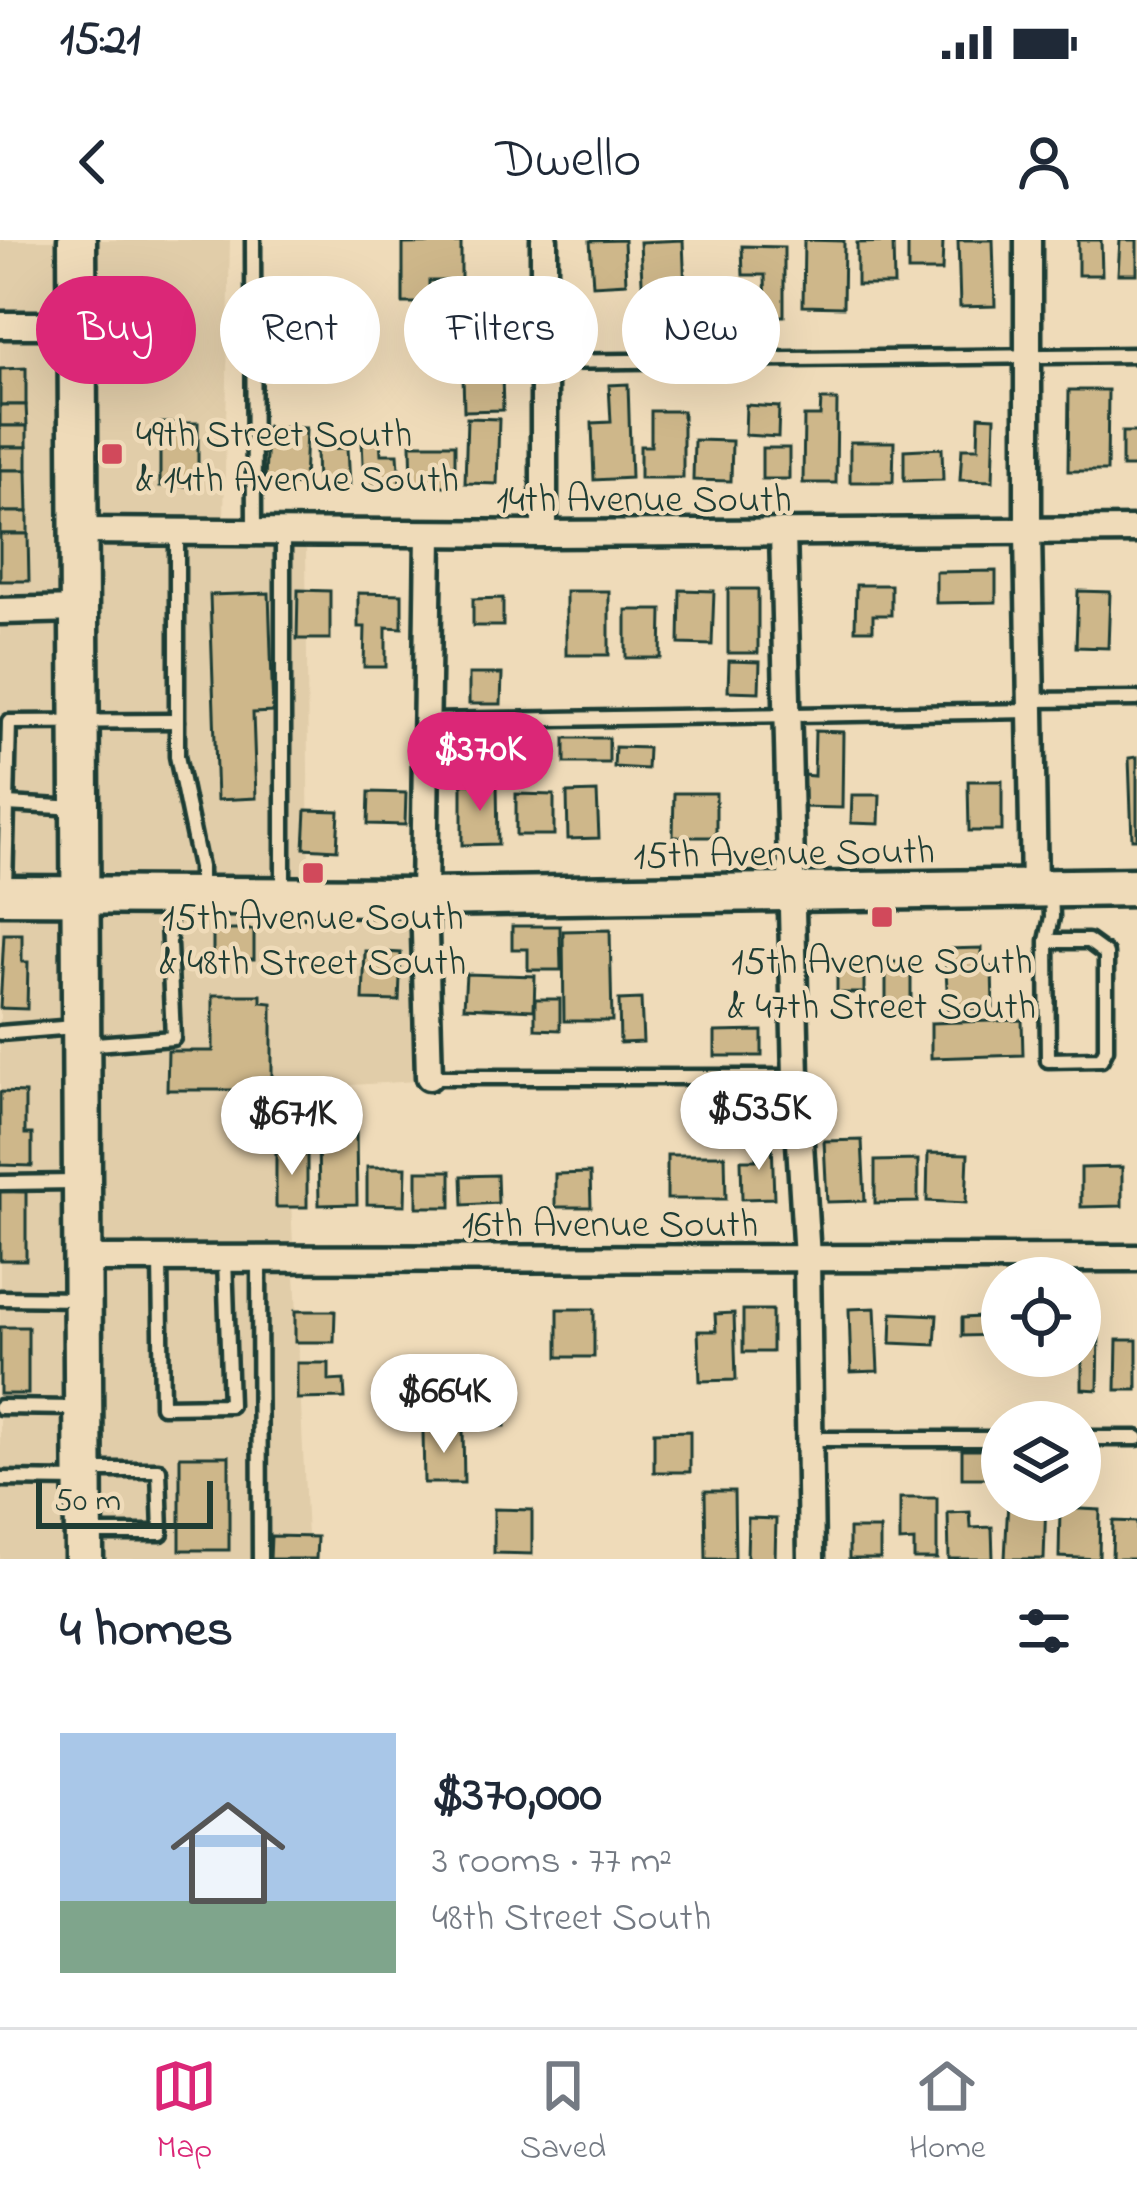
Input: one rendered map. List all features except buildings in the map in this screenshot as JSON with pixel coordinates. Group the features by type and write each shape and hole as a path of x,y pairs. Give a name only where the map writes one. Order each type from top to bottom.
{"main road":[{"path":"77,240 77,276"},
{"path":"78,384 83,1546"},
{"name":"15th Avenue South","path":"2,896 791,895 1137,887"}],"street":[{"path":"544,240 544,276"},
{"path":"1028,240 1031,706 1042,889"},
{"path":"0,326 36,326"},
{"path":"544,384 544,534"},
{"name":"14th Avenue South","path":"79,531 1137,530"},
{"path":"783,532 796,1076 807,1258 811,1559"},
{"path":"429,534 424,897 429,1077"},
{"path":"0,610 79,610"},
{"name":"16th Avenue South","path":"82,1259 1137,1258"}],"lane":[{"path":"253,240 254,533"},
{"path":"598,361 1137,355"},
{"path":"0,1033 173,1038 184,897 200,867 177,756 177,532"},
{"path":"283,533 283,897"},
{"path":"426,721 787,718 1137,699"},
{"path":"2,896 9,722 177,721"},
{"path":"7,804 80,808"},
{"path":"1042,889 1052,917 1046,941 1048,1060 1101,1059 1106,1049 1106,955 1088,941 1046,941"},
{"path":"429,1077 796,1076"},
{"path":"0,1183 83,1182"},
{"path":"160,1259 162,1406 230,1406 225,1259"},
{"path":"259,1259 260,1559"},
{"path":"0,1298 82,1299"},
{"path":"0,1408 83,1408"},
{"path":"1101,1438 1137,1438"},
{"path":"809,1439 981,1439"},
{"path":"0,1479 159,1470 161,1533 83,1546"}],"shaded area":[{"path":"0,240 65,240 65,276 36,276 36,311 0,312"},
{"path":"89,240 230,240 229,276 220,276 220,384 227,384 224,518 91,517 90,384 196,384 196,276 89,276"},
{"path":"0,339 36,339 36,384 65,384 67,596 0,597"},
{"path":"91,545 306,546 309,883 93,882"},
{"path":"67,623 69,882 0,882 0,624"},
{"path":"0,909 69,910 71,1559 0,1559"},
{"path":"93,910 412,911 417,1081 286,1089 293,1245 95,1245"},
{"path":"94,1273 295,1273 308,1559 96,1559"}],"place":[{"name":"49th Street South & 14th Avenue South","path":"112,454"},
{"name":"15th Avenue South & 48th Street South","path":"313,873"},
{"name":"15th Avenue South & 47th Street South","path":"882,917"}]}
